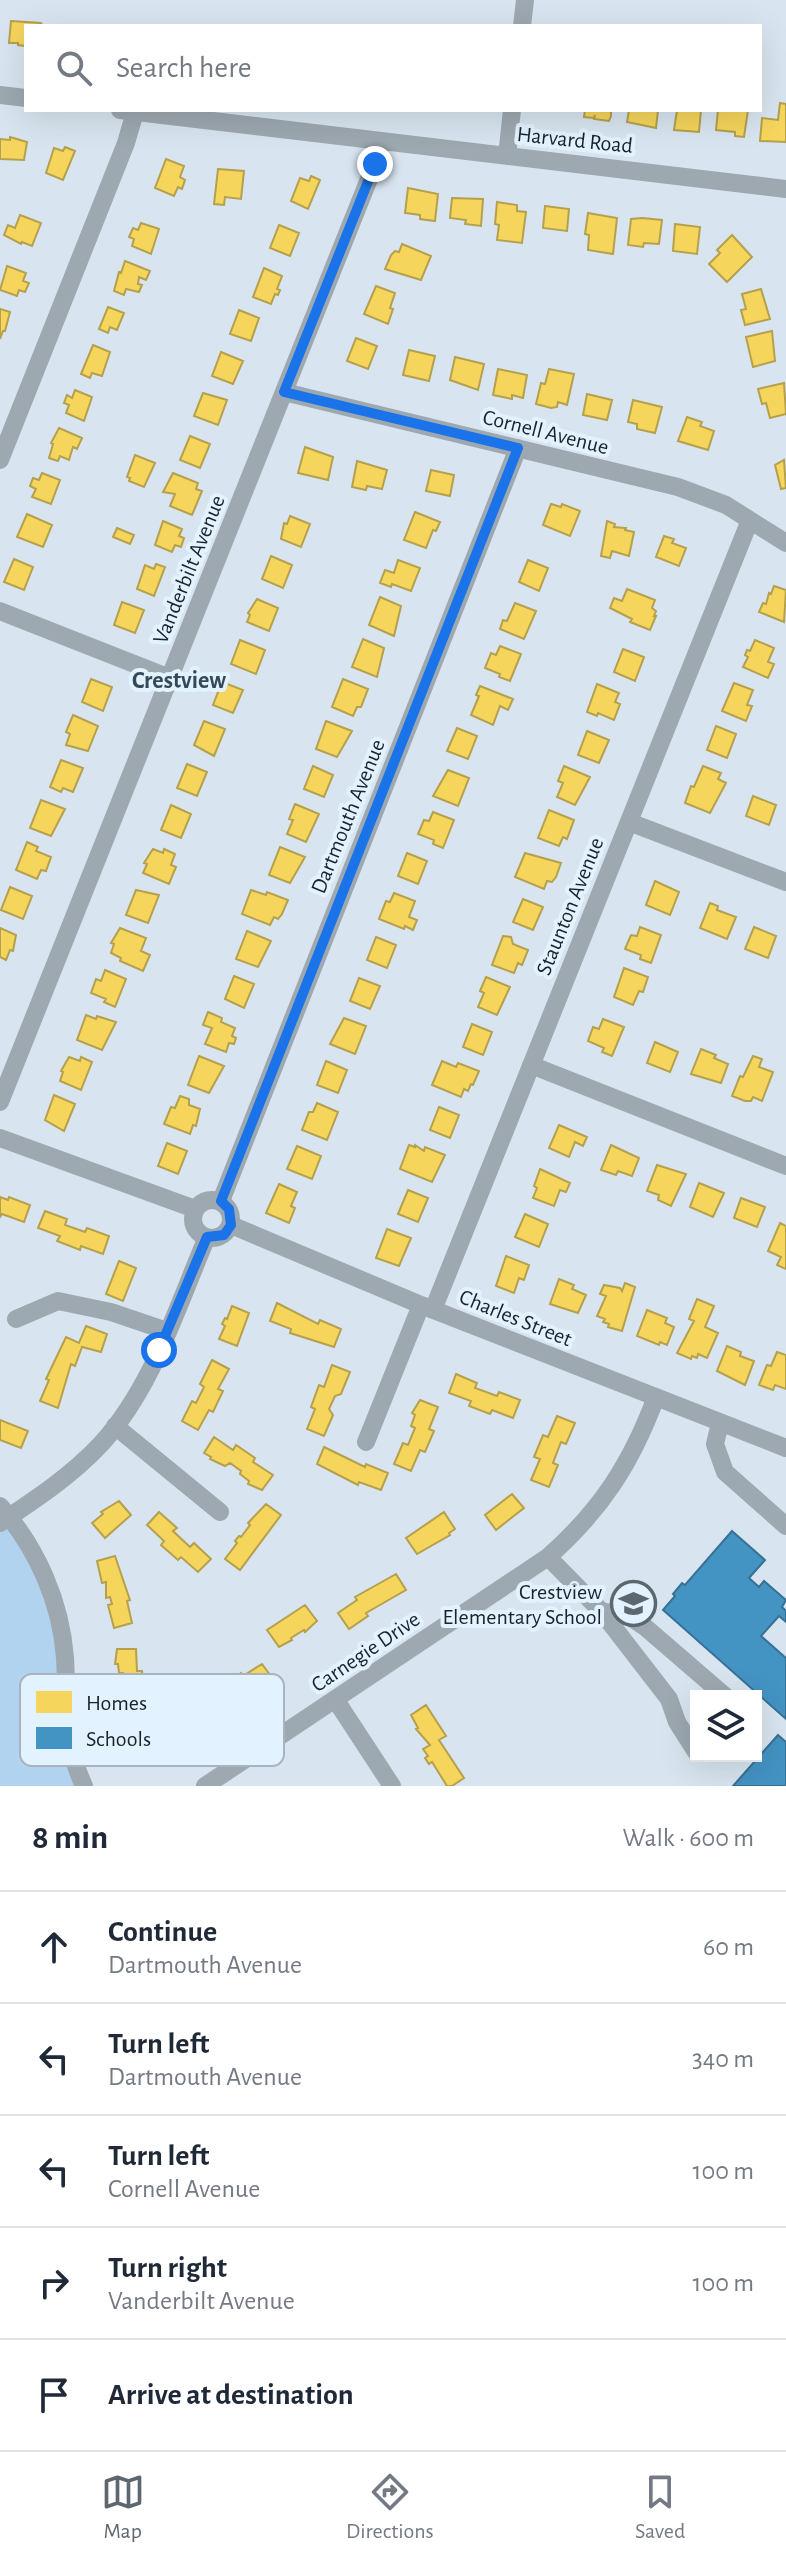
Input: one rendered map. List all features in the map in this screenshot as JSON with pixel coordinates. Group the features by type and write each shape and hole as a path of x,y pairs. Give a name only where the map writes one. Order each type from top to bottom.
{"street":[{"path":"522,24 525,0"},
{"path":"0,95 24,98"},
{"path":"0,460 126,143 127,112"},
{"name":"Harvard Road","path":"136,112 786,189"},
{"path":"507,156 512,112"},
{"name":"Vanderbilt Avenue","path":"0,1102 382,141"},
{"name":"Cornell Avenue","path":"284,392 701,494 726,505 786,543"},
{"name":"Dartmouth Avenue","path":"221,1201 518,448"},
{"name":"Staunton Avenue","path":"366,1442 531,1065 750,520"},
{"path":"0,611 170,678"},
{"path":"629,822 786,882"},
{"path":"531,1065 786,1166"},
{"path":"0,1138 195,1209"},
{"path":"210,1199 221,1201 229,1209 231,1225 224,1235 207,1237 194,1226 195,1209 210,1199"},
{"name":"Charles Street","path":"231,1225 427,1307 786,1448"},
{"path":"65,1674 61,1626 52,1592 39,1563 3,1515 74,1470 115,1426 141,1388 207,1237"},
{"path":"16,1319 58,1301 111,1312 167,1331"},
{"name":"Carnegie Drive","path":"284,1733 548,1557 593,1514 610,1491 632,1455 656,1397"},
{"path":"720,1423 715,1444 725,1472 786,1526"},
{"path":"115,1426 220,1512"},
{"path":"548,1557 601,1611 669,1699 677,1722 690,1743"},
{"path":"601,1611 630,1617 645,1627 718,1690"},
{"path":"335,1699 392,1786"},
{"path":"76,1766 84,1786"},
{"name":"Carnegie Drive","path":"205,1786 235,1766"}],"shaded area":[{"path":"10,1518 47,1580 64,1674 20,1674 20,1766 80,1766 84,1786 0,1786 0,1525"}],"building: Homes":[{"path":"11,21 42,24 24,24 24,46 9,43"},
{"path":"780,103 786,104 786,142 760,141 762,118 778,120"},
{"path":"585,112 611,112 609,121 594,119 595,115 594,118 584,117"},
{"path":"629,112 658,112 656,128 627,122"},
{"path":"677,112 701,112 699,132 674,130"},
{"path":"718,112 748,112 744,137 735,136 735,132 716,130"},
{"path":"10,137 27,142 24,160 0,159 0,139 10,140"},
{"path":"65,147 75,151 63,180 46,173 54,148 63,151"},
{"path":"166,159 184,166 180,177 185,180 182,189 178,187 174,196 155,188"},
{"path":"218,169 244,171 241,199 225,197 224,205 214,204"},
{"path":"311,176 320,180 308,209 291,201 300,178 309,181"},
{"path":"408,188 438,194 435,221 405,213"},
{"path":"452,198 483,199 481,226 450,218"},
{"path":"497,202 517,205 517,211 526,212 522,243 497,240"},
{"path":"545,206 569,209 567,231 543,228"},
{"path":"588,213 617,218 613,254 588,250 589,235 585,234"},
{"path":"20,215 41,223 32,246 4,235 8,225 15,228"},
{"path":"631,219 662,220 659,244 644,243 643,247 628,245"},
{"path":"141,223 159,229 151,254 132,246 134,239 129,237 133,228 138,230"},
{"path":"675,224 700,227 697,254 673,251"},
{"path":"279,225 299,233 290,256 270,248"},
{"path":"732,235 752,257 727,282 709,264 720,253 717,250"},
{"path":"402,244 431,256 421,280 385,269 391,255 399,252"},
{"path":"125,261 150,271 146,280 139,277 138,284 142,285 139,292 126,289 124,295 114,291"},
{"path":"7,266 26,273 23,281 29,283 25,292 19,290 17,296 0,290"},
{"path":"264,268 282,276 277,289 280,290 271,304 253,297"},
{"path":"376,286 395,293 388,324 364,314"},
{"path":"761,289 770,319 745,325 741,310 746,309 742,294"},
{"path":"108,307 124,313 117,330 110,327 108,333 99,329"},
{"path":"0,309 10,312 0,339"},
{"path":"239,310 259,318 251,341 230,334"},
{"path":"772,331 775,361 753,367 746,337"},
{"path":"356,338 377,346 368,369 347,361"},
{"path":"93,345 110,352 102,376 92,373 90,378 81,374"},
{"path":"409,350 435,356 429,381 403,375"},
{"path":"221,352 243,361 233,384 212,376"},
{"path":"455,357 484,364 478,390 450,380"},
{"path":"498,369 527,375 523,398 493,395"},
{"path":"549,369 574,374 567,405 558,402 557,407 551,408 536,404 541,383 545,384"},
{"path":"784,383 786,414 770,418 758,389"},
{"path":"75,390 92,397 84,421 66,413 69,405 64,403 67,395 72,398"},
{"path":"203,393 227,400 218,425 194,416"},
{"path":"587,394 612,400 607,420 583,415"},
{"path":"633,400 662,407 655,433 637,429 637,424 628,422"},
{"path":"687,417 702,422 700,426 714,431 708,450 678,441"},
{"path":"59,428 82,438 77,449 73,447 69,460 60,456 58,461 49,458 51,443"},
{"path":"190,436 210,444 200,468 180,460"},
{"path":"305,447 333,457 328,480 298,473"},
{"path":"135,455 155,463 144,487 129,481 127,477"},
{"path":"784,460 786,488 781,489 775,465"},
{"path":"357,461 387,470 382,489 352,487"},
{"path":"431,470 454,475 450,496 426,491"},
{"path":"42,473 60,480 51,504 32,497 36,489 30,486 33,478 39,480"},
{"path":"173,473 198,483 196,489 202,491 192,515 170,506 175,494 163,492"},
{"path":"551,504 561,507 562,504 580,511 570,536 543,525"},
{"path":"415,512 440,522 426,548 404,540"},
{"path":"27,514 52,525 43,547 17,537"},
{"path":"290,516 310,524 301,547 281,539 284,523 287,524"},
{"path":"163,521 182,529 179,536 184,538 181,547 175,545 172,552 155,545"},
{"path":"607,521 615,524 614,527 634,532 629,556 612,551 610,558 601,556"},
{"path":"117,528 134,535 130,544 113,537"},
{"path":"664,536 686,548 679,566 656,557"},
{"path":"271,556 292,565 283,588 262,579"},
{"path":"14,559 33,567 24,590 4,582"},
{"path":"398,560 420,568 411,591 380,583 385,570 394,573"},
{"path":"528,560 548,568 539,591 519,582"},
{"path":"156,564 165,567 154,596 137,589 145,565 154,569"},
{"path":"774,586 786,590 784,622 759,612"},
{"path":"627,589 655,600 652,608 656,616 650,630 630,622 632,619 610,608 614,598 622,601"},
{"path":"380,597 401,606 394,636 369,625"},
{"path":"257,599 278,608 269,631 247,622 248,613"},
{"path":"122,602 144,610 135,633 114,625"},
{"path":"515,603 536,611 524,639 500,629"},
{"path":"363,639 384,648 377,677 352,667"},
{"path":"240,640 265,650 256,674 231,664"},
{"path":"755,640 774,648 768,662 774,664 768,678 743,667 748,657 745,655 747,650 750,651"},
{"path":"500,646 521,654 510,681 485,668 491,653 496,655"},
{"path":"623,649 644,657 635,681 614,672"},
{"path":"91,679 112,687 103,711 82,702"},
{"path":"343,679 368,689 361,707 357,707 353,716 332,707"},
{"path":"222,682 243,690 233,713 213,705"},
{"path":"734,683 753,690 747,705 752,706 746,721 722,711"},
{"path":"597,684 619,693 615,702 620,704 614,720 587,712"},
{"path":"480,686 513,699 508,710 500,706 493,725 471,715"},
{"path":"73,715 98,726 88,751 66,745 70,734 66,732"},
{"path":"204,721 225,729 214,756 194,745"},
{"path":"326,721 352,731 337,757 316,749"},
{"path":"716,726 736,734 727,758 707,750"},
{"path":"457,728 477,736 468,759 447,751"},
{"path":"587,731 609,740 599,763 578,755"},
{"path":"61,760 83,768 73,792 63,788 61,792 50,787"},
{"path":"187,764 207,772 197,796 177,788"},
{"path":"313,766 333,775 324,797 304,789"},
{"path":"564,766 590,777 575,805 557,797 563,783 558,781"},
{"path":"703,766 721,773 718,779 726,783 710,813 685,803"},
{"path":"448,770 469,778 458,806 433,796"},
{"path":"753,796 776,805 769,825 746,816"},
{"path":"41,800 65,809 51,836 30,828"},
{"path":"295,804 319,814 306,842 287,834"},
{"path":"171,805 191,814 181,838 161,830"},
{"path":"549,810 574,820 567,839 563,837 559,846 538,838"},
{"path":"433,812 454,820 443,848 433,844 434,840 418,834 424,820 429,821"},
{"path":"27,842 38,847 36,851 51,857 46,871 41,870 37,879 16,870"},
{"path":"280,847 305,857 290,883 269,875"},
{"path":"153,849 163,853 164,849 175,854 171,865 176,867 169,884 143,873 147,864 144,863"},
{"path":"407,853 427,861 418,884 398,876"},
{"path":"525,853 561,863 556,877 552,882 547,881 544,889 515,877"},
{"path":"655,881 679,892 670,915 646,905"},
{"path":"10,887 32,896 23,919 1,910"},
{"path":"136,890 159,895 148,923 126,915"},
{"path":"251,890 288,900 282,914 278,919 274,917 270,925 242,914"},
{"path":"394,893 415,901 409,917 417,920 413,930 379,919 386,901 390,902"},
{"path":"523,899 543,907 533,930 513,922"},
{"path":"710,903 718,906 717,910 736,917 727,939 700,928"},
{"path":"640,927 661,935 651,963 625,949 631,935 637,936"},
{"path":"754,927 776,936 768,958 745,949"},
{"path":"0,928 16,935 13,951 10,950 6,960 0,957"},
{"path":"120,928 146,938 141,951 150,955 143,971 120,961 121,958 111,953 114,944 111,943"},
{"path":"247,931 271,941 258,967 236,959"},
{"path":"503,936 511,937 513,944 528,950 522,965 518,963 514,973 492,965"},
{"path":"376,937 396,945 387,968 367,960"},
{"path":"624,968 648,977 643,992 639,991 633,1005 614,997"},
{"path":"105,970 126,979 115,1007 91,993 96,979 101,981"},
{"path":"234,976 254,984 244,1008 225,999"},
{"path":"486,977 510,987 497,1015 478,1007"},
{"path":"359,978 380,986 370,1009 350,1001"},
{"path":"208,1012 235,1028 232,1036 236,1038 234,1044 229,1043 226,1052 205,1044 212,1028 203,1025"},
{"path":"86,1015 116,1022 102,1050 77,1040"},
{"path":"344,1018 366,1026 355,1054 330,1044"},
{"path":"603,1019 624,1027 612,1056 602,1052 604,1048 588,1041 593,1027 599,1029"},
{"path":"472,1024 492,1032 483,1055 463,1047"},
{"path":"655,1042 678,1052 670,1072 647,1063"},
{"path":"701,1049 728,1064 721,1083 691,1074"},
{"path":"199,1056 224,1066 209,1093 188,1085"},
{"path":"753,1056 762,1059 759,1067 773,1072 762,1101 753,1097 751,1101 745,1101 732,1096"},
{"path":"69,1057 80,1061 81,1057 92,1062 81,1090 60,1081 61,1071"},
{"path":"326,1061 347,1070 338,1093 317,1085"},
{"path":"442,1061 479,1071 473,1085 468,1091 464,1089 461,1097 432,1085"},
{"path":"54,1095 75,1104 64,1131 45,1120"},
{"path":"180,1096 189,1099 189,1105 200,1109 196,1126 193,1125 190,1134 164,1124"},
{"path":"317,1103 338,1112 327,1140 302,1130 309,1112 313,1112"},
{"path":"439,1107 459,1115 450,1138 430,1130"},
{"path":"559,1125 587,1137 583,1146 575,1142 569,1157 549,1148"},
{"path":"167,1143 187,1151 178,1174 158,1166"},
{"path":"409,1145 445,1155 432,1182 400,1169"},
{"path":"611,1145 639,1158 632,1176 601,1170"},
{"path":"297,1146 321,1156 312,1179 287,1169"},
{"path":"657,1165 686,1174 671,1206 658,1200 659,1195 647,1191"},
{"path":"540,1169 570,1183 566,1192 560,1190 554,1206 533,1198"},
{"path":"699,1183 724,1193 713,1217 690,1207"},
{"path":"279,1184 297,1192 289,1223 266,1213"},
{"path":"408,1190 428,1198 418,1222 398,1214"},
{"path":"0,1197 30,1205 24,1222 2,1214 0,1217"},
{"path":"741,1198 765,1207 757,1227 734,1218"},
{"path":"45,1211 67,1219 65,1225 85,1232 87,1228 109,1236 103,1254 81,1246 80,1250 57,1241 60,1236 38,1228"},
{"path":"525,1214 548,1224 539,1247 515,1237"},
{"path":"780,1223 786,1226 786,1269 777,1265 781,1257 768,1251"},
{"path":"387,1229 411,1238 399,1266 376,1258"},
{"path":"506,1256 529,1265 524,1280 519,1278 514,1293 496,1286"},
{"path":"119,1261 136,1268 123,1301 106,1294"},
{"path":"559,1279 574,1285 572,1289 586,1295 578,1313 550,1304"},
{"path":"625,1283 635,1287 622,1331 608,1327 609,1324 603,1322 605,1319 597,1316 606,1296 600,1294 604,1285 622,1291"},
{"path":"697,1299 714,1306 705,1327 718,1333 707,1358 698,1354 697,1358 692,1356 691,1359 677,1353 694,1321 689,1319"},
{"path":"277,1303 318,1324 320,1320 341,1329 334,1347 290,1333 291,1329 270,1321"},
{"path":"232,1306 249,1313 237,1346 219,1339 225,1326 222,1324"},
{"path":"647,1310 667,1318 665,1323 674,1327 667,1345 637,1336"},
{"path":"86,1326 107,1334 101,1352 82,1347 75,1366 71,1364 58,1408 40,1401 49,1380 46,1379 66,1337 79,1343"},
{"path":"727,1346 741,1352 740,1356 754,1361 745,1385 717,1371"},
{"path":"777,1352 786,1355 786,1389 775,1385 773,1390 759,1385 767,1365 771,1366"},
{"path":"212,1360 229,1369 218,1389 223,1391 213,1412 209,1410 198,1430 182,1421 192,1401 196,1403 204,1387 200,1384"},
{"path":"332,1365 350,1372 341,1394 335,1396 329,1409 333,1415 324,1436 307,1429 315,1409 311,1407 319,1385 324,1387"},
{"path":"456,1374 477,1383 475,1388 520,1400 513,1418 469,1406 471,1401 449,1393"},
{"path":"420,1400 438,1407 429,1429 434,1431 425,1452 420,1450 411,1471 394,1464 403,1443 408,1445 415,1428 411,1426 415,1415 412,1413"},
{"path":"557,1416 575,1423 566,1444 561,1442 553,1463 558,1465 549,1487 531,1480 540,1459 534,1457 543,1435 548,1437"},
{"path":"0,1420 28,1431 21,1448 0,1440"},
{"path":"214,1437 233,1450 236,1445 255,1458 253,1462 273,1475 262,1490 248,1484 241,1471 230,1463 225,1466 204,1453"},
{"path":"324,1447 365,1467 366,1464 388,1473 381,1490 359,1482 358,1485 317,1464"},
{"path":"512,1494 524,1508 496,1530 485,1515"},
{"path":"119,1501 131,1515 105,1538 92,1523 103,1514 101,1512"},
{"path":"266,1504 281,1515 240,1570 225,1559 237,1543 235,1541 250,1525 248,1523"},
{"path":"159,1512 177,1528 173,1531 190,1547 194,1543 211,1559 198,1572 161,1545 164,1541 147,1525"},
{"path":"444,1512 455,1529 417,1554 406,1538"},
{"path":"115,1556 130,1600 127,1601 132,1623 114,1628 108,1605 112,1604 110,1597 106,1598 106,1582 102,1583 97,1561"},
{"path":"396,1574 406,1590 366,1613 368,1616 349,1629 338,1613 357,1600 355,1597"},
{"path":"305,1605 317,1621 279,1647 267,1630"},
{"path":"117,1649 136,1649 137,1671 142,1671 142,1674 119,1673 118,1664 115,1664"},
{"path":"262,1664 269,1674 246,1674"},
{"path":"426,1705 446,1736 439,1740 464,1778 452,1786 447,1786 432,1762 429,1764 425,1758 428,1756 423,1749 430,1745 416,1729 411,1715"}],"building: Schools":[{"path":"732,1531 765,1560 749,1578 759,1587 764,1581 786,1600 782,1607 786,1611 786,1622 779,1616 761,1636 786,1658 786,1719 762,1698 762,1690 753,1690 663,1610 682,1583 685,1585"},
{"path":"778,1735 786,1742 786,1786 733,1786 754,1762 762,1762 762,1753"}],"place":[{"name":"Crestview Elementary School","path":"633,1604"}],"district":[{"name":"Crestview","path":"179,680"}],"route":[{"path":"159,1350 207,1237 224,1235 231,1225 229,1209 221,1201 518,448 284,392 375,164"}]}
